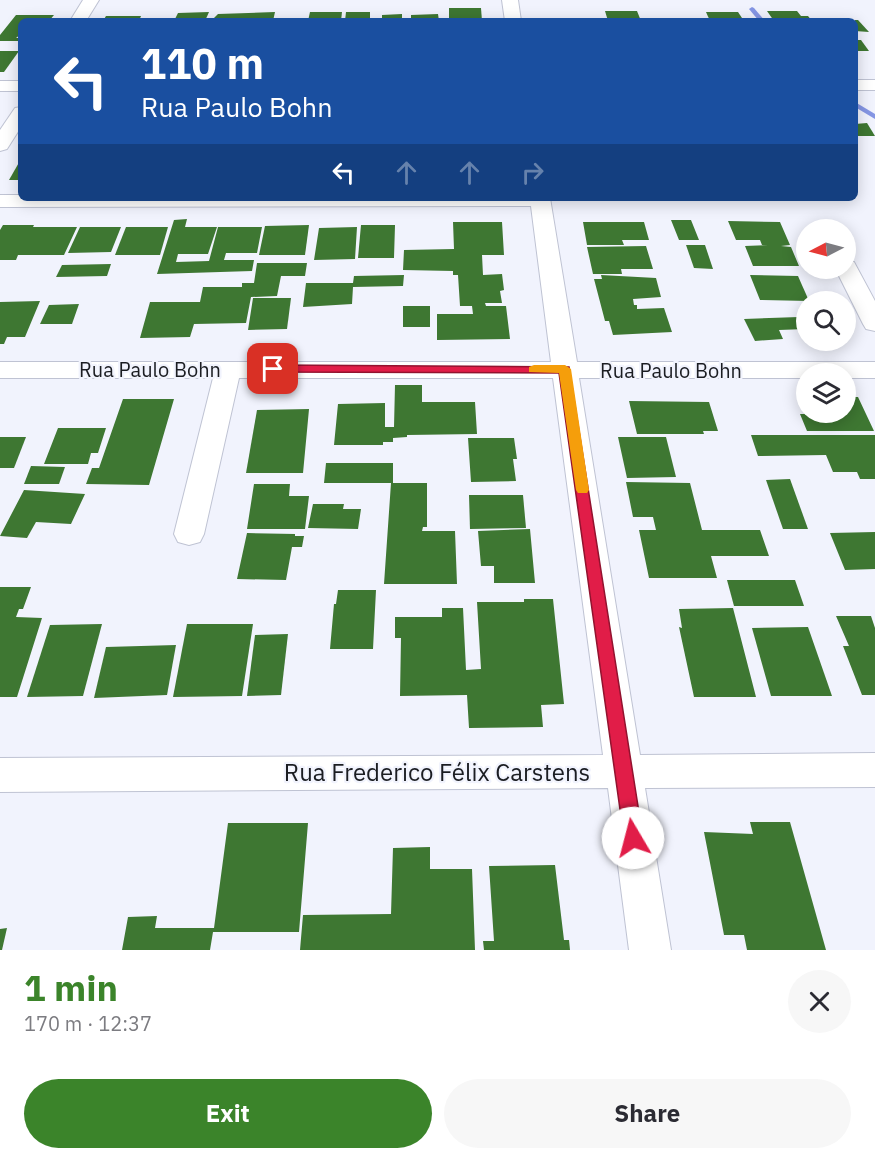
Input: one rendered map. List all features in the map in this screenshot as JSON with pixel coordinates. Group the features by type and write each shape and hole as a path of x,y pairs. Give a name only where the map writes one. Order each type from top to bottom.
{"street":[{"path":"80,18 91,0"},
{"path":"510,0 513,18"},
{"path":"0,86 18,86"},
{"path":"0,146 18,117"},
{"path":"0,201 18,201"},
{"path":"540,201 650,950"},
{"path":"852,279 875,324"},
{"path":"189,534 228,369"},
{"name":"Rua Paulo Bohn","path":"0,370 875,370"},
{"name":"Rua Frederico Félix Carstens","path":"0,775 875,770"}],"building":[{"path":"449,8 481,8 482,18 449,18"},
{"path":"605,11 637,11 640,18 607,18"},
{"path":"767,11 797,11 801,16 810,18 772,18"},
{"path":"209,12 206,18 176,18 178,13"},
{"path":"275,12 274,18 214,18 218,14"},
{"path":"310,12 342,12 341,18 309,18"},
{"path":"346,12 370,12 370,18 345,18"},
{"path":"706,12 738,12 742,18 709,18"},
{"path":"402,14 402,18 382,18 382,15"},
{"path":"438,14 439,18 411,18 411,15"},
{"path":"16,15 54,15 52,18 18,18 18,36 16,38 18,41 0,41 0,35"},
{"path":"106,16 141,16 140,18 105,18"},
{"path":"858,20 869,32 858,31"},
{"path":"858,40 861,40 869,51 858,51"},
{"path":"0,51 18,51 4,72 0,72"},
{"path":"867,123 875,136 858,136 858,124"},
{"path":"18,164 18,180 9,180"},
{"path":"187,219 185,227 217,227 208,254 178,254 176,262 209,261 218,227 262,227 257,253 226,253 224,260 254,260 252,271 157,274 174,220"},
{"path":"671,220 691,220 699,240 679,240"},
{"path":"728,221 780,222 790,245 781,246 791,247 796,259 796,266 753,266 745,246 768,245 762,245 760,240 736,240"},
{"path":"453,222 502,222 504,255 482,255 483,275 502,274 504,290 500,291 502,303 485,303 486,306 506,306 510,339 437,340 437,314 473,314 472,306 460,306 458,275 453,275 453,271 403,270 404,250 454,249"},
{"path":"583,222 644,222 649,240 622,240 624,245 587,245"},
{"path":"3,225 77,227 64,255 18,255 16,260 0,260 0,230"},
{"path":"309,225 305,255 259,255 265,226"},
{"path":"361,225 395,225 394,258 358,258"},
{"path":"80,227 121,227 111,252 68,253"},
{"path":"126,227 168,227 160,255 115,255"},
{"path":"357,227 355,259 314,260 319,228"},
{"path":"686,245 705,245 713,269 694,268"},
{"path":"646,246 653,269 621,269 622,274 593,274 587,247"},
{"path":"257,263 307,263 305,276 281,276 277,296 251,297 246,323 194,324 190,337 140,338 150,302 200,302 203,287 242,287 242,283 254,283"},
{"path":"111,264 107,276 56,277 62,265"},
{"path":"404,275 403,286 353,287 352,304 303,307 306,283 353,283 354,276"},
{"path":"601,275 656,278 661,297 633,299 634,305 637,305 637,309 664,308 672,332 613,335 609,321 605,321 594,279 602,279"},
{"path":"750,275 796,276 805,291 796,291 796,301 760,300"},
{"path":"253,298 291,298 287,329 248,330"},
{"path":"40,301 25,337 7,337 4,344 0,344 0,302"},
{"path":"79,304 72,324 40,324 49,305"},
{"path":"403,306 430,306 430,327 403,327"},
{"path":"796,317 796,329 779,330 783,339 755,341 744,319"},
{"path":"395,385 422,385 422,402 475,402 477,434 407,435 407,437 393,438 393,442 383,442 383,445 334,445 338,404 385,403 385,427 394,427"},
{"path":"856,397 858,397 874,431 807,431 804,423 856,423"},
{"path":"123,399 174,399 149,485 86,484 92,468 99,468"},
{"path":"629,401 709,402 718,431 703,431 704,434 637,434"},
{"path":"309,409 303,473 246,473 257,410"},
{"path":"58,428 106,428 98,453 91,453 88,464 44,464"},
{"path":"751,435 875,435 875,479 860,479 857,472 833,472 826,455 758,456"},
{"path":"0,437 26,437 14,468 0,468"},
{"path":"618,437 666,437 676,477 627,478"},
{"path":"468,438 514,438 517,459 513,459 516,481 471,482"},
{"path":"326,463 393,463 393,483 427,483 427,527 423,527 422,531 455,531 457,584 384,584 391,483 324,483"},
{"path":"31,466 65,467 59,484 24,484"},
{"path":"790,479 808,529 783,529 766,480"},
{"path":"626,482 690,483 702,530 760,530 769,556 711,556 717,578 649,578 639,530 656,530 653,517 633,517"},
{"path":"254,484 290,484 289,496 309,496 305,529 247,529"},
{"path":"24,490 85,494 71,524 36,522 27,538 0,536"},
{"path":"469,495 523,495 526,528 470,529"},
{"path":"313,504 344,504 343,509 361,509 358,529 308,528"},
{"path":"530,529 535,583 494,583 494,566 481,566 478,531"},
{"path":"875,532 875,569 845,570 830,533"},
{"path":"247,533 304,536 302,547 292,547 286,580 237,579"},
{"path":"727,580 795,580 804,606 734,606"},
{"path":"0,587 31,587 23,609 19,609 16,617 42,618 17,697 0,697"},
{"path":"338,590 376,590 373,649 330,649 334,604 336,604"},
{"path":"524,599 553,599 564,704 541,705 543,727 469,728 467,695 400,696 401,638 395,638 395,617 442,617 442,608 463,608 466,670 481,669 477,602 524,602"},
{"path":"733,608 756,697 694,697 679,627 682,628 679,609"},
{"path":"836,616 871,616 875,628 875,695 862,695 843,646 849,646"},
{"path":"102,624 83,696 27,697 50,625"},
{"path":"187,624 253,624 242,696 173,697"},
{"path":"808,627 832,696 771,696 752,628"},
{"path":"288,634 281,695 247,696 255,635"},
{"path":"176,645 167,695 94,698 106,647"},
{"path":"750,822 790,822 826,950 747,950 744,935 724,935 704,832 753,834"},
{"path":"228,823 308,823 299,932 213,932 210,950 122,950 128,917 157,916 155,928 214,928"},
{"path":"430,847 430,869 472,869 475,950 300,950 303,915 391,914 393,848"},
{"path":"555,865 564,940 569,940 570,950 484,950 483,941 494,941 489,866"},
{"path":"7,928 2,950 0,950 0,929"}],"waterway":[{"path":"752,9 760,18"},
{"path":"858,106 875,117"}],"slow traffic":[{"path":"534,369 565,369 583,490"}],"route":[{"path":"273,369 565,369 633,838"}]}
